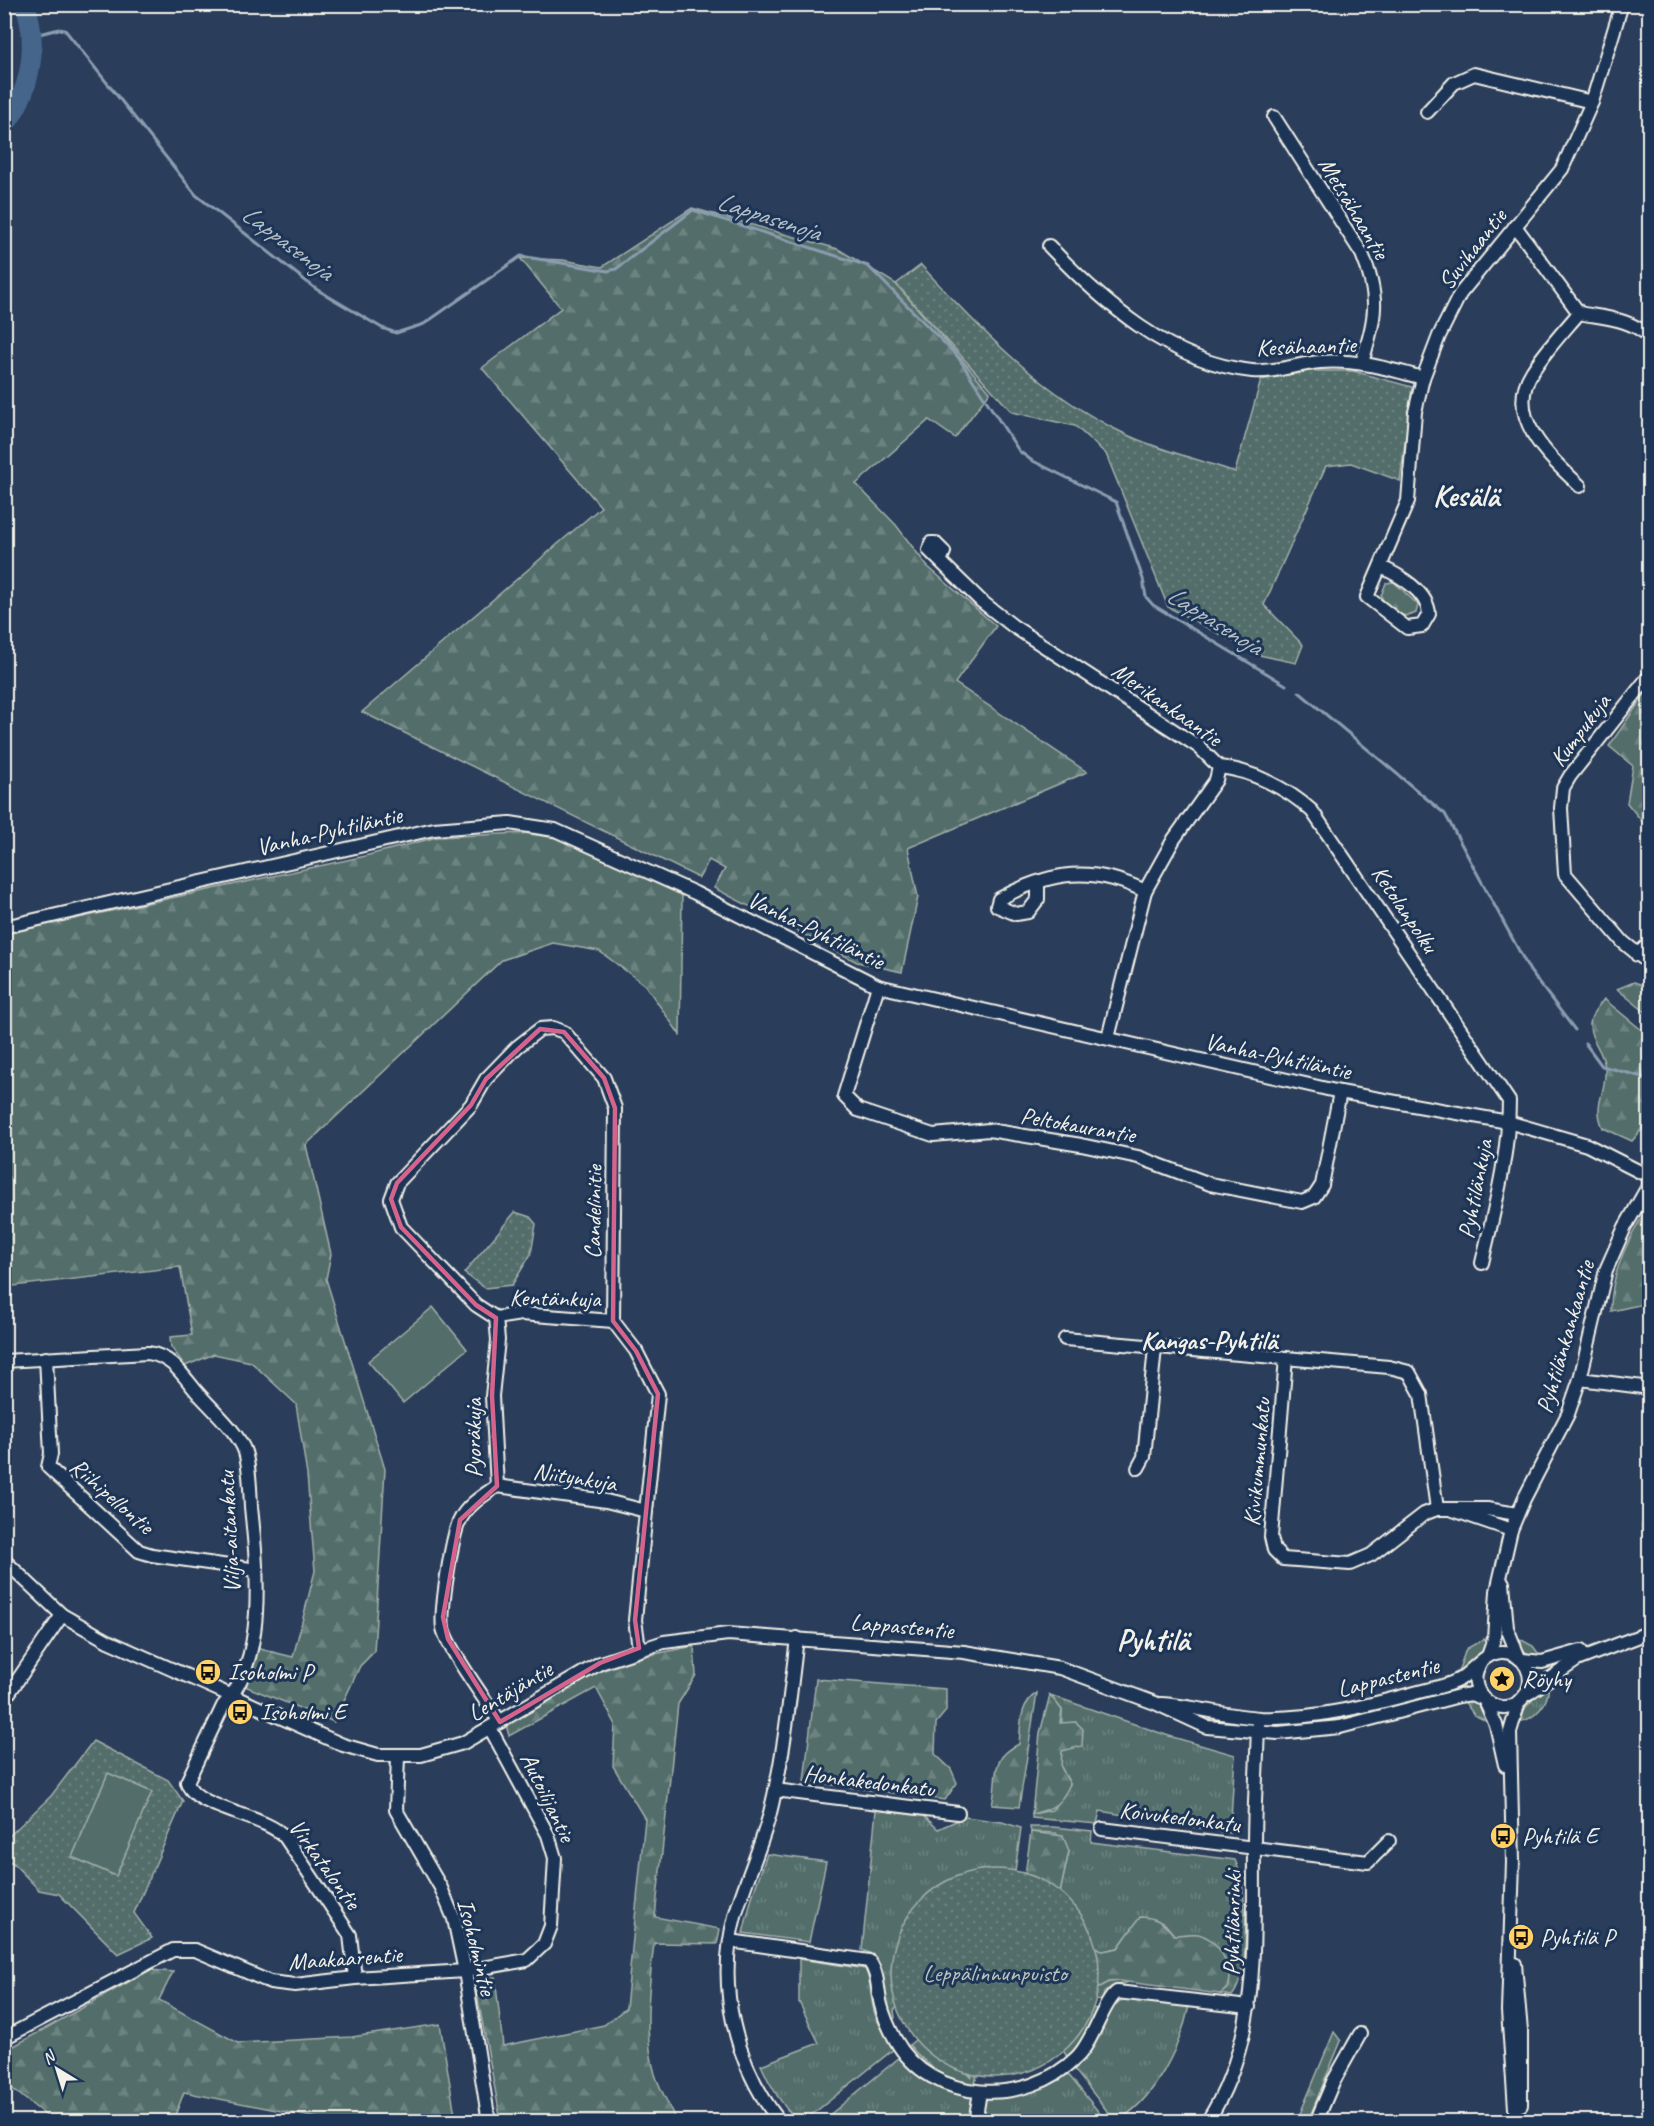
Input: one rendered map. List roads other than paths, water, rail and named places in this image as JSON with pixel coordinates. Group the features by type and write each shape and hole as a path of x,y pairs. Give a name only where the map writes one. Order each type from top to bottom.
{"street":[{"name":"Suvihaantie","path":"1381,567 1407,582 1423,600 1429,614 1422,626 1407,628 1366,597 1408,501 1415,412 1423,378 1439,336 1460,294 1489,254 1562,169 1592,102 1622,4"},
{"path":"1427,112 1454,83 1474,74 1592,102"},
{"name":"Metsähaantie","path":"1274,117 1362,254 1371,278 1376,301 1374,319 1362,363"},
{"path":"1515,226 1579,313 1625,321 1640,328 1650,337"},
{"name":"Kesähaantie","path":"1049,246 1103,300 1153,336 1207,359 1253,371 1319,362 1362,363 1423,378"},
{"path":"1579,313 1532,372 1526,387 1524,409 1532,434 1551,459 1580,486"},
{"name":"Merikankaantie","path":"940,561 981,601 1013,626 1199,747 1219,767 1216,780 1174,838 1145,891 1108,1038"},
{"name":"Kumpukuja","path":"1650,675 1570,776 1563,788 1561,808 1565,874 1637,955 1650,964"},
{"name":"Ketolanpolku","path":"1219,767 1241,769 1288,793 1304,804 1318,820 1509,1101 1509,1122"},
{"name":"Vanha-Pyhtiläntie","path":"4,927 434,829 510,823 555,830 591,844 695,893 878,986 1340,1092 1509,1122 1587,1145 1650,1177"},
{"path":"1038,883 1071,874 1096,873 1119,879 1145,891"},
{"path":"1637,955 1650,943"},
{"name":"Peltokaurantie","path":"878,986 844,1096 858,1110 933,1136 989,1130 1081,1145 1138,1156 1210,1184 1302,1202 1314,1197 1322,1185 1340,1092"},
{"name":"Candelinitie","path":"496,1318 476,1305 401,1227 391,1199 397,1183 471,1105 486,1079 517,1047 540,1029 553,1028 564,1032 604,1078 615,1108 613,1321"},
{"name":"Pyhtilänkuja","path":"1482,1263 1499,1189 1509,1122"},
{"name":"Pyhtilänkankaantie","path":"1485,1659 1494,1639 1497,1591 1511,1530 1568,1414 1580,1379 1606,1270 1625,1227 1650,1183"},
{"name":"Kentänkuja","path":"496,1318 521,1314 613,1321"},
{"name":"Pyoräkuja","path":"495,1725 448,1639 443,1617 454,1538 460,1520 480,1497 497,1486 492,1396 498,1340 496,1318"},
{"path":"613,1321 636,1351 651,1376 657,1394 635,1620 639,1648"},
{"path":"1065,1340 1389,1367 1409,1372 1415,1378 1421,1394 1437,1509 1487,1509 1518,1514"},
{"path":"1138,1468 1144,1457 1155,1348"},
{"name":"Vilja-aitankatu","path":"46,1358 148,1353 163,1355 244,1450 257,1570 253,1637 244,1669 232,1696"},
{"path":"4,1361 46,1358"},
{"name":"Riihipellontie","path":"46,1358 51,1454 48,1467 139,1551 152,1555 257,1570"},
{"name":"Kivikummunkatu","path":"1286,1358 1271,1537 1278,1555 1291,1562 1350,1564 1371,1554 1424,1514 1437,1509"},
{"path":"1580,1379 1650,1388"},
{"name":"Niitynkuja","path":"497,1486 606,1501 646,1511"},
{"path":"1452,1510 1511,1530"},
{"path":"1649,1527 1650,1522"},
{"name":"Lentäjäntie","path":"4,1560 62,1615 108,1641 343,1745 378,1755 398,1757 448,1749 495,1725 600,1664 639,1648"},
{"name":"Pyhtilänkankaantie","path":"1502,1573 1508,1628 1520,1659"},
{"path":"4,1700 62,1615"},
{"path":"1510,1786 1496,1725 1475,1681 1485,1659 1504,1652 1520,1659 1552,1660 1650,1632"},
{"name":"Lappastentie","path":"639,1648 664,1642 728,1634 797,1638 1023,1660 1060,1668 1155,1703 1207,1726 1258,1732 1308,1732 1340,1727 1461,1695 1471,1694 1484,1699"},
{"path":"780,2121 750,2077 741,2054 729,1997 730,1941 734,1918 763,1834 775,1790 789,1706 797,1638"},
{"path":"1484,1699 1502,1707 1522,1699 1562,1668 1628,1639"},
{"name":"Lappastentie","path":"1155,1703 1258,1718 1326,1715 1455,1682 1485,1659"},
{"path":"1518,2121 1521,2031 1511,1936 1510,1732 1530,1680 1520,1659"},
{"name":"Virkatalontie","path":"232,1696 223,1706 190,1773 188,1788 194,1795 270,1825 285,1838 350,1935 355,1978"},
{"name":"Pyhtilänrinki","path":"1207,2121 1233,2070 1250,2007 1256,1918 1254,1848 1258,1718"},
{"name":"Autoilijantie","path":"465,1971 527,1960 544,1944 551,1926 555,1870 553,1846 495,1725"},
{"name":"Isoholmintie","path":"398,1757 396,1810 449,1908 465,1971 489,2121"},
{"name":"Honkakedonkatu","path":"775,1790 958,1813"},
{"name":"Koivukedonkatu","path":"1102,1829 1368,1862 1389,1841"},
{"path":"730,1941 869,1961 874,1968 881,2005 897,2042 929,2074 947,2083 980,2092 1021,2090 1061,2071 1090,2042 1108,2002 1117,1992 1250,2007"},
{"name":"Maakaarentie","path":"4,2038 173,1950 195,1950 279,1984 295,1985 355,1978 465,1971"},
{"path":"1316,2121 1360,2034"},
{"path":"975,2121 980,2092"}],"waterway":[{"path":"4,126 21,98 30,68 31,36 25,4"},
{"name":"Lappasenoja","path":"32,36 59,29 65,30 196,195 316,289 382,328 396,333 424,324 521,256 608,271 616,269 693,210 868,266 958,357 1019,451 1031,460 1116,502 1143,579 1146,597 1153,605 1286,685"},
{"name":"Lappasenoja","path":"1299,692 1445,814 1530,971 1575,1030"},
{"name":"Lappasenoja","path":"1585,1043 1602,1066 1650,1079"}],"place":[{"name":"Isoholmi P","path":"208,1672"},
{"name":"Röyhy","path":"1502,1679"},
{"name":"Isoholmi E","path":"240,1712"},
{"name":"Pyhtilä E","path":"1503,1836"},
{"name":"Pyhtilä P","path":"1521,1937"}],"district":[{"name":"Kesälä","path":"1466,496"},
{"name":"Kangas-Pyhtilä","path":"1209,1340"},
{"name":"Pyhtilä","path":"1153,1640"}],"park label":[{"name":"Leppälinnunpuisto","path":"995,1973"}]}
